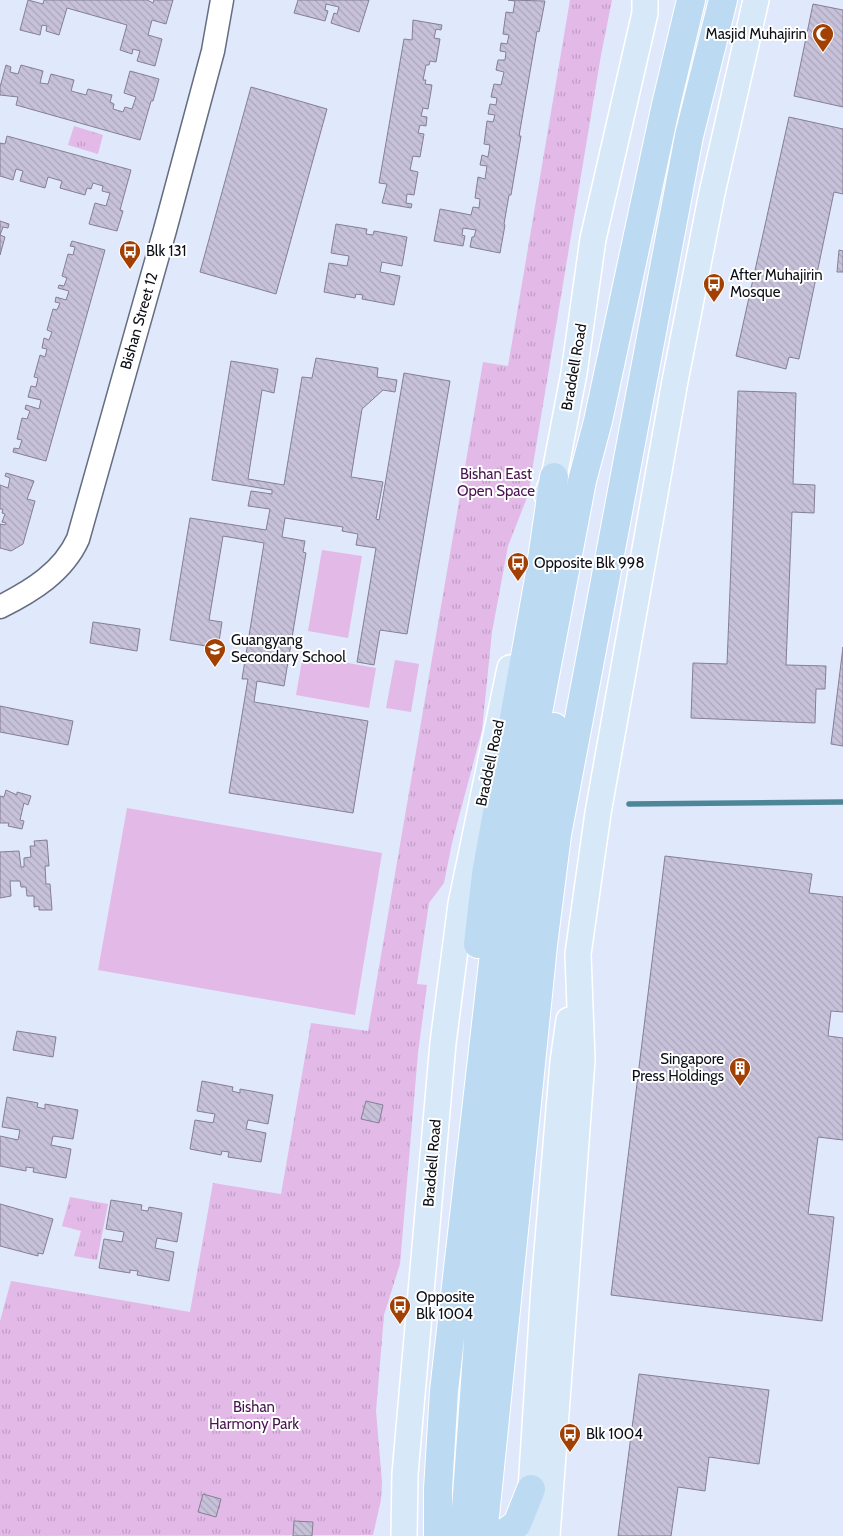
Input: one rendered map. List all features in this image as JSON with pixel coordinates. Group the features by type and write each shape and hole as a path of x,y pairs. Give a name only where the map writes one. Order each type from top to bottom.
{"highway":[{"path":"472,1534 559,826 685,155 723,0"},
{"path":"438,1536 438,1489 456,1173 487,944 516,828 582,481 593,440 690,2"},
{"path":"472,1534 482,1285 519,948 535,835 598,479 593,440"},
{"path":"487,944 486,874 540,573 554,477"},
{"path":"500,1536 517,1524 531,1489"}],"main road":[{"name":"Braddell Road","path":"404,1536 405,1474 443,1043 461,904 537,534 546,497 554,477 577,356 593,239 643,22 645,0"},
{"path":"528,1536 544,1287 563,1062 598,813 674,381 712,194 756,0"},
{"path":"547,1536 582,1060 578,954"},
{"path":"391,1536 405,1474"}],"street":[{"name":"Bishan Street 12","path":"0,607 41,585 71,554 78,539 165,230 213,50 222,0"}],"green space":[{"name":"Bishan Harmony Park","path":"570,0 612,0 601,55 528,495 508,546 492,632 482,730 452,843 444,883 429,903 417,984 427,985 418,1053 400,1264 384,1315 376,1411 382,1482 381,1500 373,1535 0,1536 0,1321 11,1281 190,1312 213,1183 281,1194 311,1023 368,1031 483,362 508,366"},
{"path":"74,126 103,135 98,154 68,145"},
{"path":"322,550 362,556 348,638 308,631"},
{"path":"303,655 376,668 369,708 296,695"},
{"path":"395,660 419,664 411,712 386,708"},
{"path":"127,808 382,853 355,1015 98,970"},
{"path":"70,1197 108,1204 97,1260 74,1256 81,1231 62,1226"}],"building":[{"path":"28,0 43,4 44,0 147,0 153,3 154,0 173,0 166,24 152,20 148,35 162,39 155,66 137,61 140,51 133,49 132,54 120,50 127,25 67,8 59,35 46,31 47,26 42,25 40,35 20,30"},
{"path":"298,0 369,0 359,32 331,23 334,13 337,14 339,7 326,4 325,10 328,11 325,21 294,13"},
{"path":"508,0 545,1 539,32 537,31 500,253 470,247 476,230 463,228 462,235 465,236 463,246 434,241 440,209 471,215 473,207 479,208 480,199 475,198 478,177 485,179 487,166 480,165 482,155 488,157 490,145 484,144 487,121 493,122 495,115 488,114 490,104 496,105 497,98 491,97 494,84 501,85 504,72 496,70 498,60 505,60 506,52 500,51 501,43 507,44 509,35 503,34 506,12 513,13 515,1"},
{"name":"Masjid Muhajirin","path":"813,4 843,10 843,107 794,96"},
{"path":"413,20 442,25 441,30 436,29 434,38 440,39 436,62 430,61 429,65 426,65 423,80 426,80 425,84 432,85 428,109 423,108 421,116 427,117 426,126 420,125 418,133 424,134 420,157 413,156 410,170 418,172 414,195 407,194 406,203 412,204 411,208 382,203 387,184 379,183 404,39 412,40"},
{"path":"6,65 11,67 10,72 18,74 21,65 43,71 40,83 48,84 51,74 74,80 71,91 86,95 88,89 112,95 110,102 114,104 113,109 123,112 125,107 132,109 136,97 124,93 130,71 159,79 140,140 16,105 18,97 0,95 0,87"},
{"path":"251,87 327,109 276,294 200,272"},
{"path":"789,117 843,129 843,194 834,192 799,359 789,357 786,369 736,356"},
{"path":"7,136 131,170 120,210 123,211 117,231 89,224 95,203 106,206 110,193 102,191 103,186 93,183 91,189 87,188 85,195 60,188 62,181 48,177 45,188 20,181 23,171 16,169 13,180 0,176 0,143 5,144"},
{"path":"0,221 9,224 8,228 3,227 0,235"},
{"path":"336,224 367,229 366,234 373,235 374,231 407,237 402,266 382,262 380,272 400,276 394,305 362,299 363,295 356,294 355,298 324,292 329,263 347,266 349,256 331,253"},
{"path":"0,235 5,237 0,255"},
{"path":"72,241 105,250 46,461 13,452 14,448 19,449 22,440 17,439 22,418 27,419 30,411 25,409 26,405 39,409 41,400 28,397 31,386 36,387 38,378 34,377 40,355 45,357 47,349 42,348 44,338 49,340 52,332 47,330 53,309 57,310 60,303 55,302 56,297 66,300 69,291 58,288 59,285 64,286 67,278 62,276 68,254 73,255 75,247 70,246"},
{"path":"839,250 843,251 843,272 837,272"},
{"path":"316,358 378,368 377,377 397,380 395,392 383,390 362,409 351,477 383,482 376,519 379,520 404,373 450,381 407,634 380,630 374,665 357,662 376,548 356,545 358,534 342,531 343,527 285,518 282,537 305,541 303,552 306,553 284,686 257,681 254,702 368,721 353,813 229,793 248,679 242,679 264,543 223,536 209,620 222,622 218,648 170,640 190,518 266,530 270,509 248,506 251,491 272,494 272,490 212,480 231,361 278,369 274,393 262,390 248,479 284,485 302,377 312,378"},
{"path":"738,391 796,393 793,484 815,485 814,513 792,512 786,665 826,666 825,689 816,689 815,723 691,718 693,663 727,664"},
{"path":"6,473 34,481 27,499 35,501 23,544 11,551 0,548 0,524 5,525 6,523 2,522 5,514 2,513 3,509 0,509 0,485 8,488 10,478 5,476"},
{"path":"93,622 140,629 137,651 90,643"},
{"path":"843,647 843,746 831,744"},
{"path":"0,706 73,721 68,745 0,732"},
{"path":"6,790 17,795 17,792 31,796 28,805 24,803 20,820 24,821 22,829 8,826 9,823 0,823 0,796 4,797"},
{"path":"47,840 49,866 45,866 46,884 50,884 52,910 39,910 39,906 34,907 34,896 27,896 26,887 21,887 20,881 10,881 11,896 0,898 0,852 19,851 21,867 24,867 24,858 31,857 30,846 35,846 34,841"},
{"name":"Singapore Press Holdings","path":"665,856 812,874 809,893 843,897 843,1012 831,1011 828,1036 843,1038 843,1140 818,1137 808,1214 834,1217 822,1321 611,1295"},
{"path":"17,1031 56,1037 53,1057 13,1050"},
{"path":"202,1081 233,1087 232,1091 240,1093 240,1089 273,1095 268,1124 248,1120 246,1129 266,1133 261,1162 228,1157 229,1152 222,1151 221,1155 190,1149 195,1120 213,1123 215,1114 197,1111"},
{"path":"7,1097 38,1103 37,1107 45,1109 45,1104 78,1110 73,1139 53,1136 51,1145 71,1149 66,1178 33,1172 34,1168 26,1167 26,1171 0,1166 0,1136 18,1140 20,1130 2,1127"},
{"path":"366,1101 383,1105 379,1123 361,1119"},
{"path":"111,1200 142,1205 141,1210 148,1211 149,1207 182,1213 177,1242 157,1238 155,1248 174,1252 169,1281 137,1275 138,1271 130,1270 130,1273 99,1268 104,1239 122,1242 124,1232 106,1229"},
{"path":"0,1204 53,1219 43,1254 38,1253 38,1256 0,1246"},
{"path":"639,1374 769,1390 759,1464 709,1457 705,1491 678,1487 671,1536 618,1536"},
{"path":"203,1494 221,1499 216,1517 198,1512"},
{"path":"294,1521 313,1522 312,1536 293,1536"}],"waterway":[{"path":"629,804 843,802"}],"place":[{"name":"Masjid Muhajirin","path":"823,53"},
{"name":"Blk 131","path":"130,270"},
{"name":"After Muhajirin Mosque","path":"714,303"},
{"name":"Opposite Blk 998","path":"518,582"},
{"name":"Guangyang Secondary School","path":"215,668"},
{"name":"Singapore Press Holdings","path":"740,1087"},
{"name":"Opposite Blk 1004","path":"400,1325"},
{"name":"Blk 1004","path":"570,1453"}],"park label":[{"name":"Bishan East Open Space","path":"496,482"}]}
